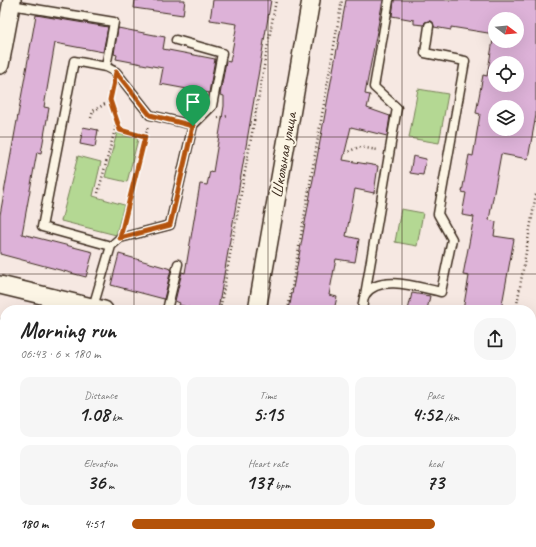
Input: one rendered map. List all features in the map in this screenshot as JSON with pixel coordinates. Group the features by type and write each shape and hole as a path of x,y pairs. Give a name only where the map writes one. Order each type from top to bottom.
{"street":[{"name":"Школьная улица","path":"258,305 311,0"},
{"path":"0,65 3,35 11,3"},
{"path":"0,285 63,305"}],"lane":[{"path":"363,305 397,108 374,87 389,0"},
{"path":"11,3 114,22 106,66"},
{"path":"365,295 375,286 389,282 441,292 452,239 438,214 466,61 425,53 429,26"},
{"path":"100,305 111,246 120,238 170,225 193,126 212,106 222,53 176,40"},
{"path":"111,246 42,227 74,61 106,66 116,72 150,115 193,126"},
{"path":"168,305 178,264"}],"path":[{"path":"221,305 276,0"},
{"path":"289,305 315,146 342,0"},
{"path":"116,72 110,100 120,130 145,137"},
{"path":"91,118 93,111 110,100"},
{"path":"120,238 150,115"},
{"path":"98,193 117,121"},
{"path":"315,146 319,147"},
{"path":"345,153 359,147 389,152"},
{"path":"517,305 536,194"}],"green space":[{"path":"418,89 448,94 439,143 409,138"},
{"path":"117,133 138,139 127,182 105,177"},
{"path":"78,156 101,162 93,196 124,205 116,235 61,221"},
{"path":"401,209 423,213 417,246 395,242"}],"building":[{"path":"135,0 185,0 183,15 134,8"},
{"path":"213,0 271,0 219,305 179,305 180,303 175,301 182,272 185,273 200,184 207,185 210,171 213,172 224,106 224,96 220,95 226,61 230,62 237,24 210,20"},
{"path":"346,0 383,0 365,94 370,95 367,108 390,116 387,136 351,127 343,160 378,166 374,193 355,189 346,236 359,239 355,262 336,259 329,295 337,297 335,305 290,305"},
{"path":"394,0 536,0 536,115 528,159 501,154 489,220 496,222 494,236 514,239 502,305 464,305 469,276 463,275 474,217 462,215 466,193 462,192 469,155 473,156 480,114 476,113 483,75 487,76 488,70 488,92 524,92 524,56 490,56 492,48 524,48 524,12 488,12 488,33 451,27 451,30 434,27 433,22 429,21 425,22 424,25 414,24 414,20 392,16"},
{"path":"36,15 108,27 103,52 55,43 44,107 49,108 41,153 37,152 22,234 93,252 86,277 0,254 0,215"},
{"path":"118,28 165,37 163,49 215,59 209,93 160,84 163,68 116,59 117,55 114,54"},
{"path":"83,127 98,130 95,147 80,144"},
{"path":"413,156 426,159 423,175 410,173"},
{"path":"119,254 171,269 164,299 111,285"},
{"path":"412,293 430,296 428,305 409,305"}],"route":[{"path":"116,72 150,115 193,126 170,225 120,238 145,137 120,130 110,100 116,72"}]}
